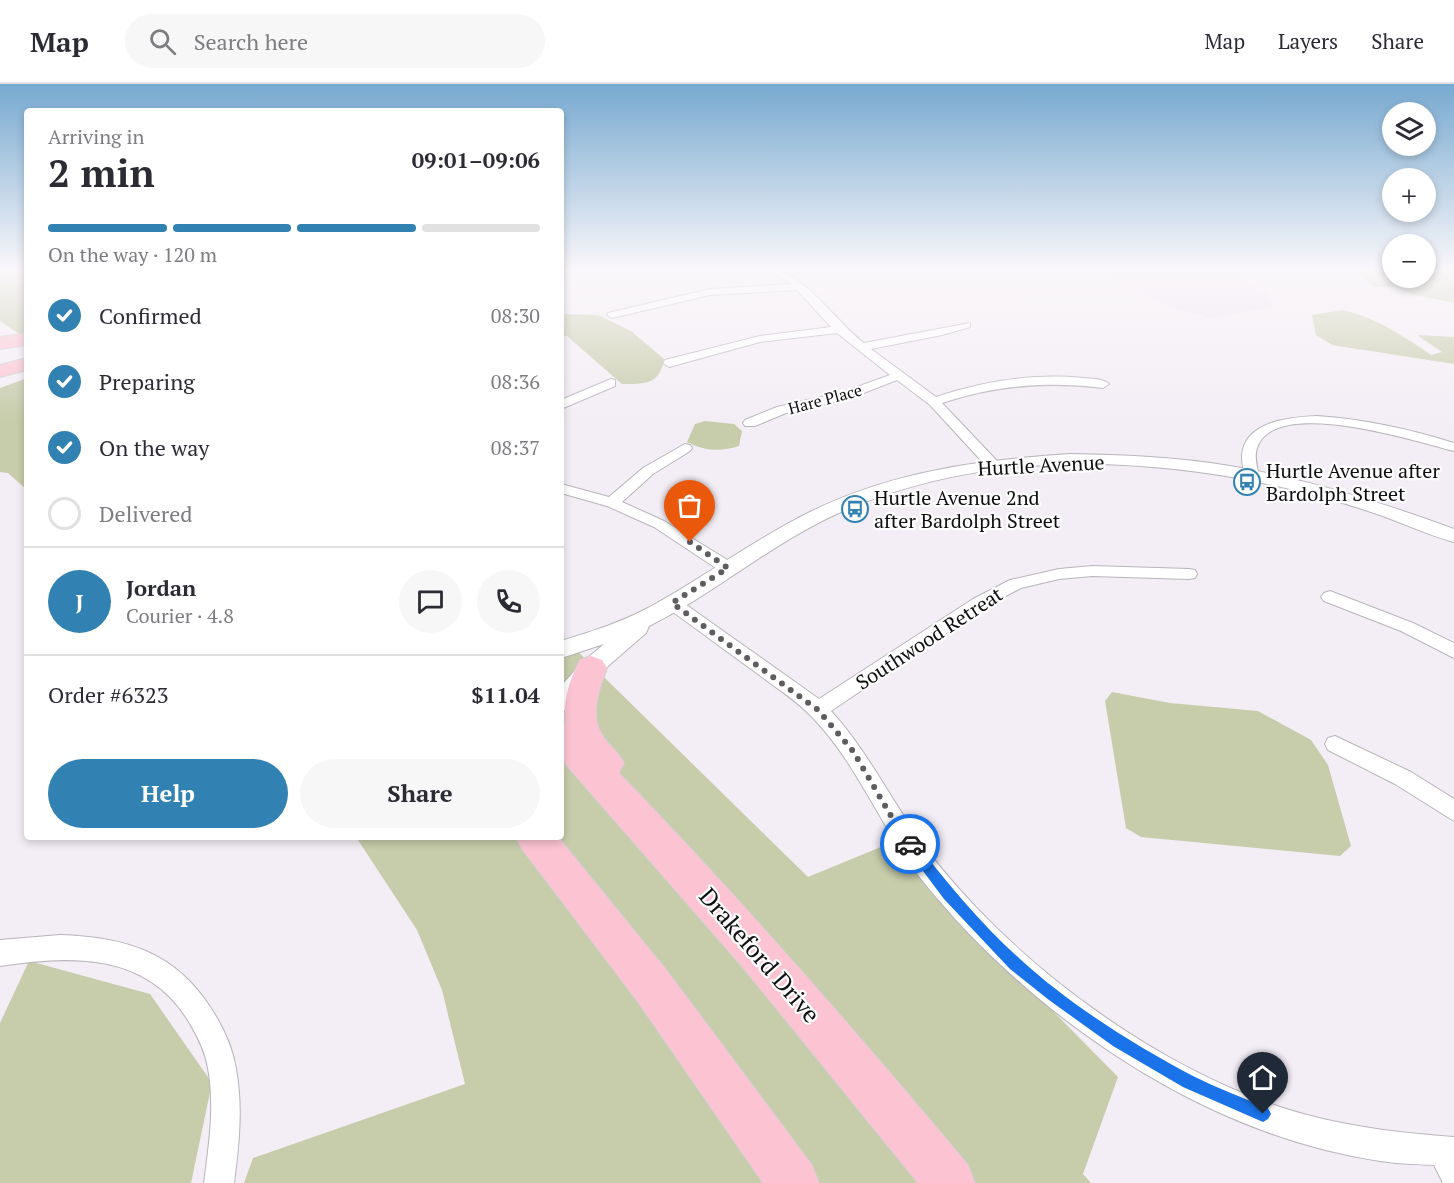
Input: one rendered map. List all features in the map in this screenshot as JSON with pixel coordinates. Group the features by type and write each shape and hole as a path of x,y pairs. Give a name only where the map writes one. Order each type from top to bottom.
{"highway":[{"path":"0,373 24,365"},
{"path":"0,373 24,381"},
{"path":"591,668 582,691 580,712 587,741 647,807 659,839"},
{"name":"Drakeford Drive","path":"564,739 659,839 770,965 950,1183"},
{"path":"537,840 610,930 698,1047 794,1183"}],"street":[{"path":"831,320 862,348 934,402 993,465"},
{"path":"862,348 942,333 966,325"},
{"path":"669,363 751,340 839,329"},
{"name":"Hare Place","path":"750,423 783,410 847,395 900,375"},
{"path":"934,402 979,387 1024,379 1059,379 1103,384"},
{"path":"564,404 611,383"},
{"path":"1252,476 1249,457 1251,445 1270,427 1286,422 1317,420 1354,423 1404,433 1454,447"},
{"path":"612,503 648,471 685,448"},
{"name":"Hurtle Avenue","path":"564,699 591,668 663,608 728,568 802,524 842,504 884,488 926,476 993,465 1037,461 1106,460 1179,465 1252,476 1365,504 1454,536"},
{"path":"564,489 612,503 659,524 728,568"},
{"name":"Southwood Retreat","path":"818,710 979,603 1016,584 1059,574 1092,572 1189,574"},
{"path":"1330,597 1407,627 1454,651"},
{"path":"663,608 818,710 853,751 894,821 949,895 1015,964 1118,1041 1216,1095 1300,1128 1374,1146 1450,1159"},
{"name":"Hurtle Avenue","path":"564,649 663,608"},
{"path":"1335,744 1403,777 1454,811"},
{"path":"0,953 33,947 96,948 146,963 186,993 199,1009 217,1048 223,1072 227,1127 219,1183"}],"green space":[{"path":"24,320 24,334 21,335 0,321"},
{"path":"564,320 609,320 631,331 664,359 662,368 659,374 650,381 622,384 567,336 564,336"},
{"path":"1313,320 1372,320 1431,355 1442,352 1417,335 1454,337 1454,364 1332,345 1316,335"},
{"path":"24,379 24,487 8,473 0,472 0,388"},
{"path":"705,421 734,424 742,431 739,446 712,450 687,442 695,424"},
{"path":"564,638 808,877 888,844 1118,1077 1083,1174 1091,1183 244,1183 253,1158 465,1084 442,990 417,930 358,840 564,840"},
{"path":"1112,692 1170,703 1258,711 1311,740 1328,765 1351,846 1340,856 1141,837 1126,828 1105,701"},
{"path":"29,961 150,994 212,1083 191,1183 0,1183 0,1023"}],"way so far":[{"path":"690,542 728,568 672,603 818,710 853,751 910,844"}],"place":[{"name":"Hurtle Avenue after Bardolph Street","path":"1247,482"},
{"name":"Hurtle Avenue 2nd after Bardolph Street","path":"855,509"}],"route":[{"path":"910,844 949,895 1015,964 1054,995 1118,1041 1188,1082 1225,1100 1263,1114"}]}
